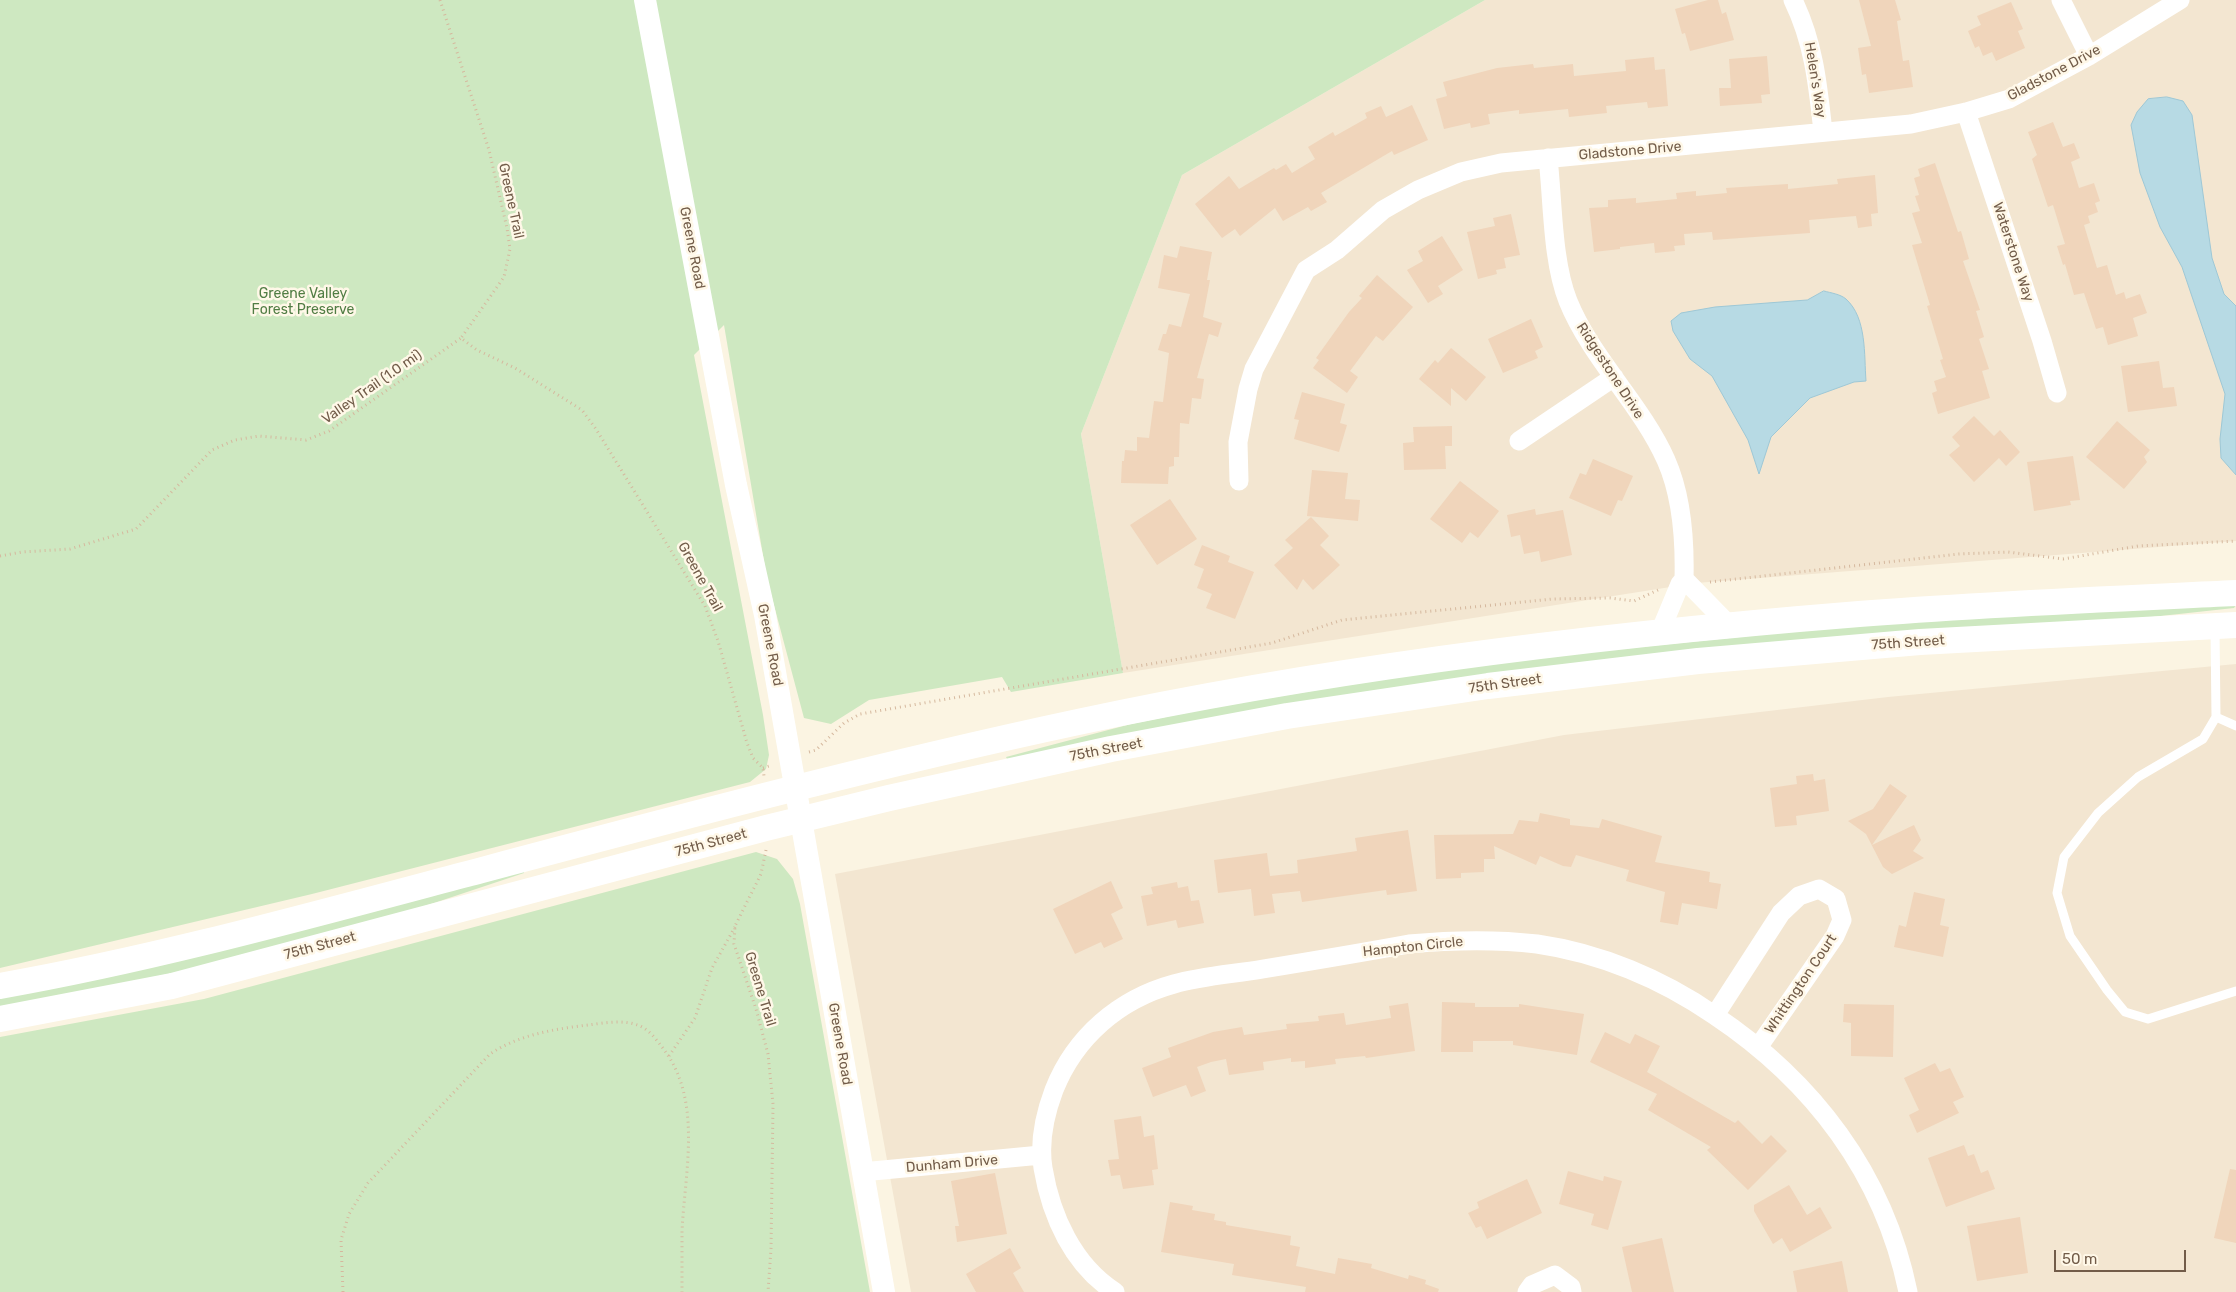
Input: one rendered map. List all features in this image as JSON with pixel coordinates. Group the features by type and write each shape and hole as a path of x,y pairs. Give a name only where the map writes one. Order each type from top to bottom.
{"main road":[{"path":"0,986 112,964 212,941 796,788 1058,726 1233,692 1448,658 1660,632 1973,606 2236,593"},
{"name":"75th Street","path":"0,1019 172,986 766,828 1005,771 1287,716 1601,671 1812,650 1920,642 2225,626"}],"street":[{"name":"Greene Road","path":"645,0 734,476 765,615 884,1292"},
{"name":"Helen's Way","path":"1793,0 1811,44 1823,132"},
{"path":"2061,0 2089,56"},
{"name":"Gladstone Drive","path":"1240,481 1238,442 1248,389 1254,369 1306,270 1337,250 1383,210 1418,190 1447,177 1481,167 1548,158 1911,124 1966,112 2008,99 2089,56 2180,0"},
{"name":"Waterstone Way","path":"1966,112 2042,341 2057,393"},
{"name":"Ridgestone Drive","path":"1548,158 1558,261 1568,300 1578,323 1666,459 1676,487 1693,581"},
{"path":"1520,441 1614,377"},
{"path":"1660,632 1680,584 1693,581 1730,626"},
{"name":"Whittington Court","path":"1715,1015 1781,914 1799,896 1818,888 1836,899 1842,920 1835,936 1759,1046"},
{"name":"Hampton Circle","path":"1115,1292 1091,1271 1074,1250 1060,1227 1050,1201 1041,1155 1050,1103 1059,1078 1073,1054 1090,1033 1110,1014 1133,1000 1175,984 1409,944 1493,940 1538,944 1612,963 1654,979 1694,1000 1759,1046 1792,1077 1823,1111 1849,1148 1872,1187 1890,1229 1908,1292"},
{"name":"Dunham Drive","path":"862,1172 1041,1155"},
{"path":"1527,1292 1532,1285 1555,1275 1571,1287 1572,1292"}],"lane":[{"path":"2225,626 2216,717 2203,739 2138,776 2098,813 2064,858 2057,893 2070,936 2107,990 2125,1012 2148,1019 2236,991"},
{"path":"2216,717 2236,726"}],"path":[{"name":"Greene Trail","path":"440,0 489,150 510,249 504,277 461,338 477,350 515,368 582,410 596,429 706,606 718,640 747,743 753,758 763,768 766,796"},
{"name":"Valley Trail (1.0 mi)","path":"0,556 22,552 70,549 136,529 212,450 235,440 259,436 306,440 329,431 461,338"},
{"path":"1693,581 1959,554 2008,552 2063,559 2138,546 2236,541"},
{"path":"816,750 844,723 860,714 1272,643 1342,620 1553,599 1610,598 1634,601 1660,589"},
{"path":"763,768 770,766"},
{"name":"Greene Trail","path":"766,828 766,852 761,874 735,926 734,944 756,1009 768,1054 773,1104 771,1249 768,1292"},
{"path":"669,1056 695,1018 712,968 735,926"},
{"path":"343,1292 341,1240 349,1214 368,1183 490,1054 512,1041 529,1036 606,1022 626,1022 641,1026 654,1036 675,1063 684,1086 688,1117 687,1177 682,1230 682,1292"}],"shaded area":[{"path":"1485,0 2236,0 2236,541 1696,583 1123,673 1081,434 1182,175"},
{"path":"2236,664 2236,1292 911,1292 835,874 1564,735 1888,697"}],"green space":[{"name":"Greene Valley Forest Preserve","path":"0,0 1485,0 1182,175 1081,434 1123,673 1011,692 1002,677 869,700 831,724 804,718 767,579 724,325 694,355 763,715 769,755 766,769 750,782 312,894 0,968"},
{"path":"2236,605 2234,608 2124,620 2079,622 1007,759 1006,757 1131,724 1215,707 1371,681 1541,657 1878,623"},
{"path":"756,852 777,859 793,879 800,904 870,1292 0,1292 0,1037 204,999"},
{"path":"524,871 524,873 401,914 178,972 0,1008 0,997"}],"water":[{"path":"2167,97 2183,101 2192,115 2212,258 2224,294 2236,306 2236,475 2221,458 2220,439 2225,394 2182,267 2160,227 2140,173 2131,125 2137,112 2148,99"},
{"path":"1824,291 1846,299 1858,316 1863,337 1866,381 1854,382 1810,398 1771,437 1759,474 1748,440 1712,376 1690,359 1673,331 1671,321 1681,313 1715,307 1807,300"}],"building":[{"path":"1708,0 1718,0 1722,14 1726,12 1734,40 1690,51 1685,33 1682,34 1675,9"},
{"path":"1859,0 1895,0 1901,20 1897,21 1903,61 1909,60 1913,87 1869,93 1866,74 1862,75 1858,48 1871,46"},
{"path":"2011,2 2023,29 2018,31 2025,48 1996,61 1992,52 1983,56 1979,46 1975,48 1968,31 1981,25 1977,16"},
{"path":"1767,56 1770,94 1761,95 1762,103 1720,106 1719,88 1731,88 1729,59"},
{"path":"1654,57 1655,70 1665,69 1668,106 1648,108 1647,102 1606,106 1607,113 1569,117 1568,109 1519,114 1519,110 1488,114 1490,124 1471,128 1470,123 1444,129 1436,99 1447,96 1443,82 1497,68 1533,64 1534,68 1573,64 1574,76 1626,71 1625,60"},
{"path":"1412,105 1428,140 1394,155 1392,151 1321,193 1327,202 1311,211 1308,207 1283,221 1275,208 1240,236 1235,229 1222,238 1195,204 1229,176 1239,189 1274,168 1276,170 1286,164 1292,173 1315,159 1308,147 1333,132 1335,136 1367,118 1365,113 1381,106 1386,117"},
{"path":"2053,122 2063,147 2074,143 2080,158 2071,162 2079,188 2094,183 2100,201 2095,203 2098,212 2088,216 2090,223 2084,225 2097,268 2107,265 2116,295 2124,292 2126,299 2140,294 2147,313 2133,318 2138,336 2108,345 2103,327 2096,329 2084,293 2074,295 2065,264 2063,265 2057,246 2065,244 2053,205 2048,207 2032,159 2037,155 2028,132"},
{"path":"1935,163 1958,232 1961,231 1969,259 1963,261 1980,310 1976,311 1984,337 1979,339 1989,369 1982,371 1990,398 1938,414 1932,393 1937,391 1934,381 1946,377 1940,360 1943,359 1927,306 1930,305 1912,245 1922,243 1912,213 1920,211 1915,196 1919,195 1914,178 1920,176 1918,169"},
{"path":"1875,175 1878,213 1871,214 1872,226 1858,228 1856,216 1809,220 1810,233 1713,240 1712,232 1684,234 1685,245 1674,246 1675,251 1655,253 1654,243 1594,252 1589,208 1608,207 1608,200 1636,198 1636,203 1677,199 1676,193 1696,191 1696,196 1727,193 1726,188 1788,184 1788,189 1838,184 1837,179"},
{"path":"1511,214 1520,255 1504,258 1506,268 1496,270 1497,274 1478,279 1467,232 1495,226 1493,218"},
{"path":"1442,236 1463,270 1438,286 1443,294 1428,303 1407,270 1423,261 1418,251"},
{"path":"1180,246 1212,252 1207,280 1210,280 1203,317 1222,323 1218,337 1209,334 1197,378 1204,379 1201,399 1192,398 1189,424 1180,423 1179,457 1174,457 1174,466 1169,467 1168,484 1121,483 1122,461 1124,461 1125,450 1137,451 1137,437 1149,438 1154,401 1163,402 1169,353 1158,350 1163,334 1166,334 1169,324 1181,327 1190,294 1158,288 1164,255 1177,258"},
{"path":"1377,275 1413,307 1383,341 1376,336 1350,371 1358,377 1347,393 1313,368 1319,360 1316,358 1349,312 1362,298 1359,296"},
{"path":"1531,319 1543,347 1535,351 1538,358 1503,373 1488,339"},
{"path":"1451,348 1486,377 1466,401 1451,388 1451,406 1419,379 1435,360 1438,363"},
{"path":"2159,361 2163,388 2174,387 2177,406 2128,412 2121,366"},
{"path":"1302,392 1345,404 1340,423 1347,425 1339,452 1294,439 1299,420 1294,419"},
{"path":"1974,416 1994,436 2000,430 2020,452 2006,466 1999,458 1974,482 1949,455 1960,446 1952,437"},
{"path":"2117,421 2150,450 2144,457 2147,462 2124,489 2086,457"},
{"path":"1452,426 1452,446 1445,446 1446,469 1404,470 1403,443 1414,442 1413,427"},
{"path":"2073,456 2080,500 2070,501 2071,505 2034,511 2027,462"},
{"path":"1593,459 1633,476 1622,501 1618,500 1611,516 1569,498 1580,473 1586,475"},
{"path":"1312,470 1348,473 1345,499 1360,500 1358,521 1307,516"},
{"path":"1460,481 1499,511 1478,538 1470,532 1462,543 1430,519"},
{"path":"1170,499 1197,539 1157,565 1130,525"},
{"path":"1535,509 1536,515 1563,510 1572,555 1541,562 1539,551 1524,554 1520,535 1511,537 1507,515"},
{"path":"1311,517 1329,536 1320,545 1340,565 1313,590 1303,579 1297,590 1274,565 1293,548 1285,540"},
{"path":"1202,545 1230,556 1228,562 1254,572 1235,619 1206,608 1212,594 1197,588 1204,569 1194,565"},
{"path":"1813,774 1814,781 1825,779 1829,811 1796,816 1797,825 1775,827 1770,788 1797,784 1796,776"},
{"path":"1890,784 1907,796 1872,845 1914,825 1921,840 1913,851 1924,858 1892,874 1883,867 1866,834 1848,821 1873,809"},
{"path":"1540,813 1570,819 1570,825 1599,828 1602,819 1662,836 1655,862 1710,872 1709,882 1721,884 1717,909 1682,903 1678,925 1660,922 1665,892 1626,881 1629,870 1576,855 1571,867 1563,866 1540,856 1536,865 1494,846 1495,859 1484,859 1484,872 1461,873 1461,878 1436,879 1434,835 1513,834 1519,820 1538,822"},
{"path":"1408,830 1417,891 1387,895 1386,890 1302,902 1300,891 1272,894 1275,913 1254,916 1251,889 1218,893 1214,860 1267,853 1270,876 1298,873 1297,860 1357,851 1355,838"},
{"path":"1111,881 1123,908 1111,914 1123,939 1104,948 1101,942 1075,954 1053,909"},
{"path":"1177,882 1178,888 1188,886 1191,901 1199,900 1204,923 1178,928 1176,920 1147,926 1141,896 1153,894 1151,887"},
{"path":"1914,892 1945,899 1940,925 1949,927 1943,957 1894,947 1899,925 1906,927"},
{"path":"1442,1002 1475,1003 1475,1007 1519,1007 1519,1004 1584,1014 1577,1055 1513,1045 1513,1041 1473,1041 1473,1052 1441,1052"},
{"path":"1408,1003 1415,1051 1366,1058 1365,1056 1335,1059 1336,1064 1305,1068 1305,1061 1291,1062 1291,1058 1263,1062 1264,1070 1229,1075 1226,1059 1211,1062 1197,1067 1206,1091 1191,1097 1186,1085 1153,1097 1142,1068 1171,1057 1168,1048 1213,1032 1242,1027 1244,1035 1287,1029 1286,1024 1319,1021 1318,1016 1344,1013 1346,1025 1391,1018 1389,1006"},
{"path":"1844,1004 1894,1005 1893,1057 1851,1056 1851,1023 1843,1022"},
{"path":"1605,1032 1630,1044 1635,1034 1660,1046 1647,1072 1735,1123 1738,1120 1762,1144 1771,1135 1787,1151 1748,1190 1707,1150 1711,1147 1648,1110 1657,1094 1590,1062"},
{"path":"1935,1063 1940,1072 1950,1068 1964,1097 1953,1102 1959,1113 1917,1133 1909,1115 1919,1110 1904,1078"},
{"path":"1141,1116 1144,1137 1154,1135 1158,1169 1152,1170 1154,1185 1123,1189 1120,1175 1111,1176 1108,1160 1119,1159 1114,1120"},
{"path":"1964,1145 1968,1156 1974,1154 1981,1173 1988,1170 1995,1189 1946,1207 1928,1158"},
{"path":"2230,1169 2236,1170 2236,1243 2214,1238"},
{"path":"1568,1171 1603,1181 1604,1176 1622,1181 1608,1230 1591,1225 1594,1214 1559,1204"},
{"path":"995,1173 1007,1234 957,1242 955,1226 959,1226 951,1181"},
{"path":"1527,1179 1542,1213 1487,1239 1481,1226 1476,1228 1468,1213 1479,1208 1477,1202"},
{"path":"1789,1185 1807,1215 1820,1207 1832,1228 1790,1252 1782,1238 1773,1244 1754,1211 1754,1205"},
{"path":"1170,1202 1193,1206 1192,1210 1215,1214 1214,1220 1226,1222 1226,1225 1291,1236 1290,1245 1300,1247 1296,1266 1335,1274 1338,1258 1372,1264 1371,1268 1408,1279 1409,1275 1426,1280 1425,1284 1439,1289 1438,1292 1305,1292 1306,1287 1232,1275 1234,1264 1161,1252"},
{"path":"2020,1217 2028,1273 1977,1281 1967,1226"},
{"path":"1662,1238 1674,1292 1632,1292 1622,1247"},
{"path":"1010,1248 1021,1268 1013,1273 1024,1292 976,1292 966,1274"},
{"path":"1842,1261 1848,1292 1797,1292 1793,1271"}]}
